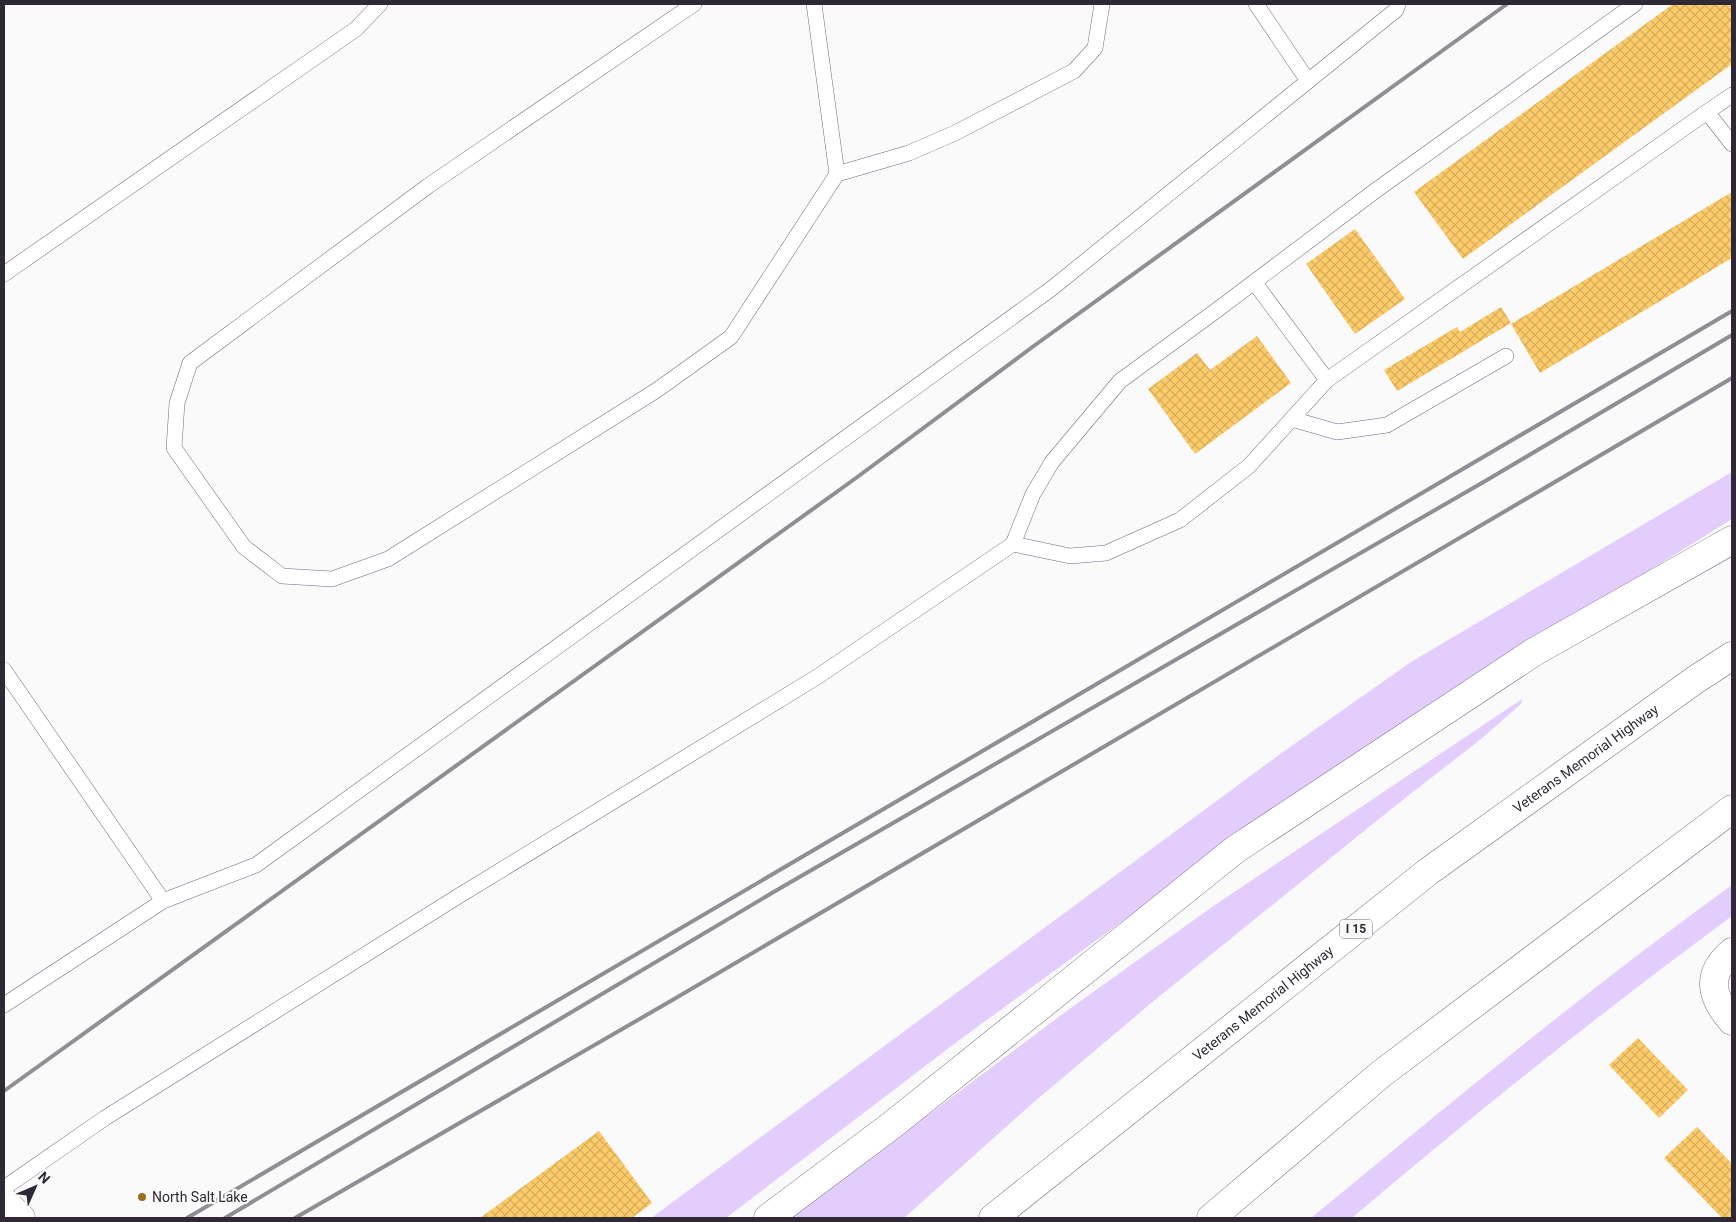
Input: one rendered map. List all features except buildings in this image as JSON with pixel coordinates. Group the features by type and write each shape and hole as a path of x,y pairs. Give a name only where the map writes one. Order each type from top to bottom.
{"main road":[{"path":"768,1218 892,1125 1236,849 1534,652 1732,540"},
{"name":"Veterans Memorial Highway","path":"993,1218 1429,871 1695,680 1732,656"},
{"path":"1211,1218 1381,1074 1732,809"},
{"path":"1732,952 1720,964 1714,977 1715,994 1718,1002 1732,1021"},
{"path":"4,1200 20,1218"}],"lane":[{"path":"4,274 356,29 380,4"},
{"path":"694,4 428,186 190,363 176,403 174,448 244,547 282,576 332,579 388,559 640,400 731,337 836,174 814,4"},
{"path":"836,174 909,153 955,133 1074,71 1095,48 1102,4"},
{"path":"1256,4 1308,81"},
{"path":"4,1006 163,901 256,865 1051,289 1396,10 1398,4"},
{"path":"4,1188 105,1118 458,897 817,677 1013,544 1033,494 1052,462 1120,381 1375,191 1635,4"},
{"path":"1013,544 1070,556 1106,554 1180,520 1249,466 1327,380 1732,95"},
{"path":"1707,112 1732,144"},
{"path":"1254,282 1327,380"},
{"path":"1292,419 1337,432 1386,425 1506,356"},
{"path":"4,670 163,901"}],"shaded area":[{"path":"1732,472 1732,519 1534,642 1307,793 1120,923 958,1041 726,1218 651,1218 1283,752 1411,662"},
{"path":"1522,699 1521,704 1481,739 1156,999 1034,1102 904,1218 791,1218 1068,1010 1212,907"},
{"path":"1732,885 1732,916 1539,1064 1352,1218 1311,1218 1571,1006"}],"railway":[{"path":"4,1091 856,478 1031,348 1507,4"},
{"path":"187,1218 1732,311"},
{"path":"225,1218 777,890 1487,480 1732,335"},
{"path":"295,1218 669,1002 1732,378"}],"place":[{"name":"North Salt Lake","path":"142,1197"}]}
